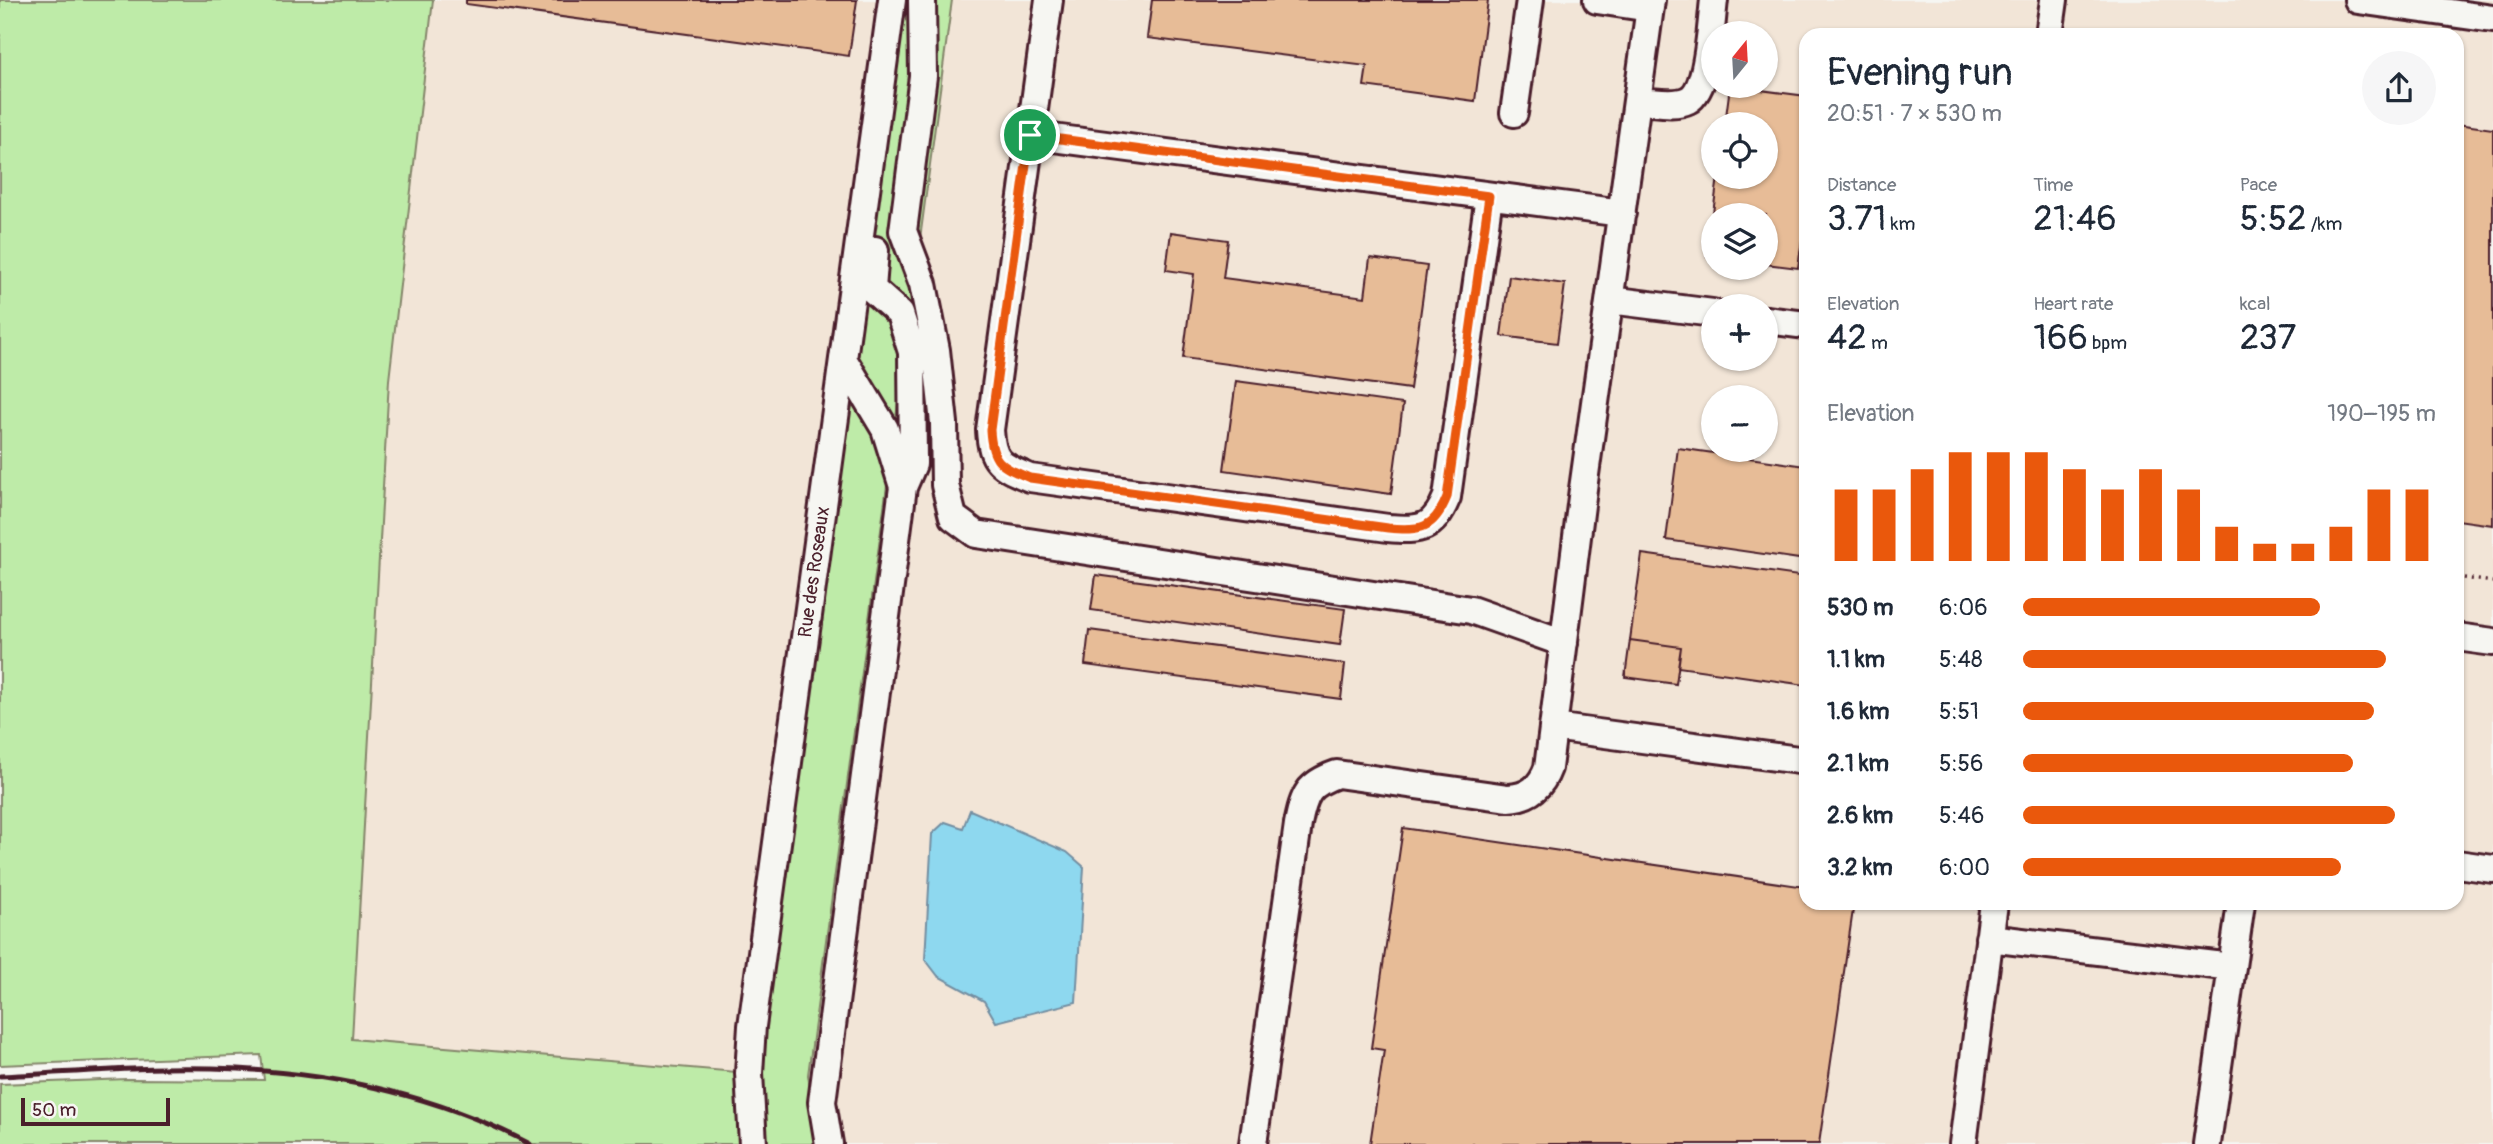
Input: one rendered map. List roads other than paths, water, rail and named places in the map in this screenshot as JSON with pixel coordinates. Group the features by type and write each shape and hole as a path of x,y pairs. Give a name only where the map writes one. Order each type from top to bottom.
{"street":[{"name":"Rue des Roseaux","path":"753,1144 749,1073 752,1026 892,0"},
{"path":"922,0 923,76 903,231 923,284 936,350 944,423 945,485 953,517 976,534 1471,610 1564,643"},
{"path":"1049,0 990,430 991,450 1002,466 1030,478 1388,528 1412,530 1427,526 1440,514 1447,497 1489,196"},
{"path":"1514,113 1530,0"},
{"path":"1253,1144 1298,824 1307,792 1318,781 1337,774 1508,798 1521,797 1531,792 1545,778 1651,4 1597,0"},
{"path":"1638,100 1678,103 1688,100 1697,92 1703,79 1714,0"},
{"path":"2050,28 2054,0"},
{"path":"2358,0 2493,19"},
{"path":"1030,135 1622,213"},
{"path":"829,1144 822,1102 903,487 913,464 912,352 901,314 872,289 872,267 882,207 883,173 870,165"},
{"path":"1610,300 1701,311"},
{"path":"1778,322 1799,325"},
{"path":"843,359 885,429 903,487"},
{"path":"2464,638 2493,642"},
{"path":"1553,727 1799,760"},
{"path":"2464,865 2493,869"},
{"path":"1963,1144 1993,910"},
{"path":"2207,1144 2240,910"},
{"path":"1989,938 2232,967"}],"water":[{"path":"970,810 1067,852 1084,867 1076,1002 996,1022 984,1001 938,976 925,959 932,834 945,822 963,828"}],"railway":[{"path":"0,1076 186,1068 294,1074 416,1098 493,1126 530,1144"}]}
